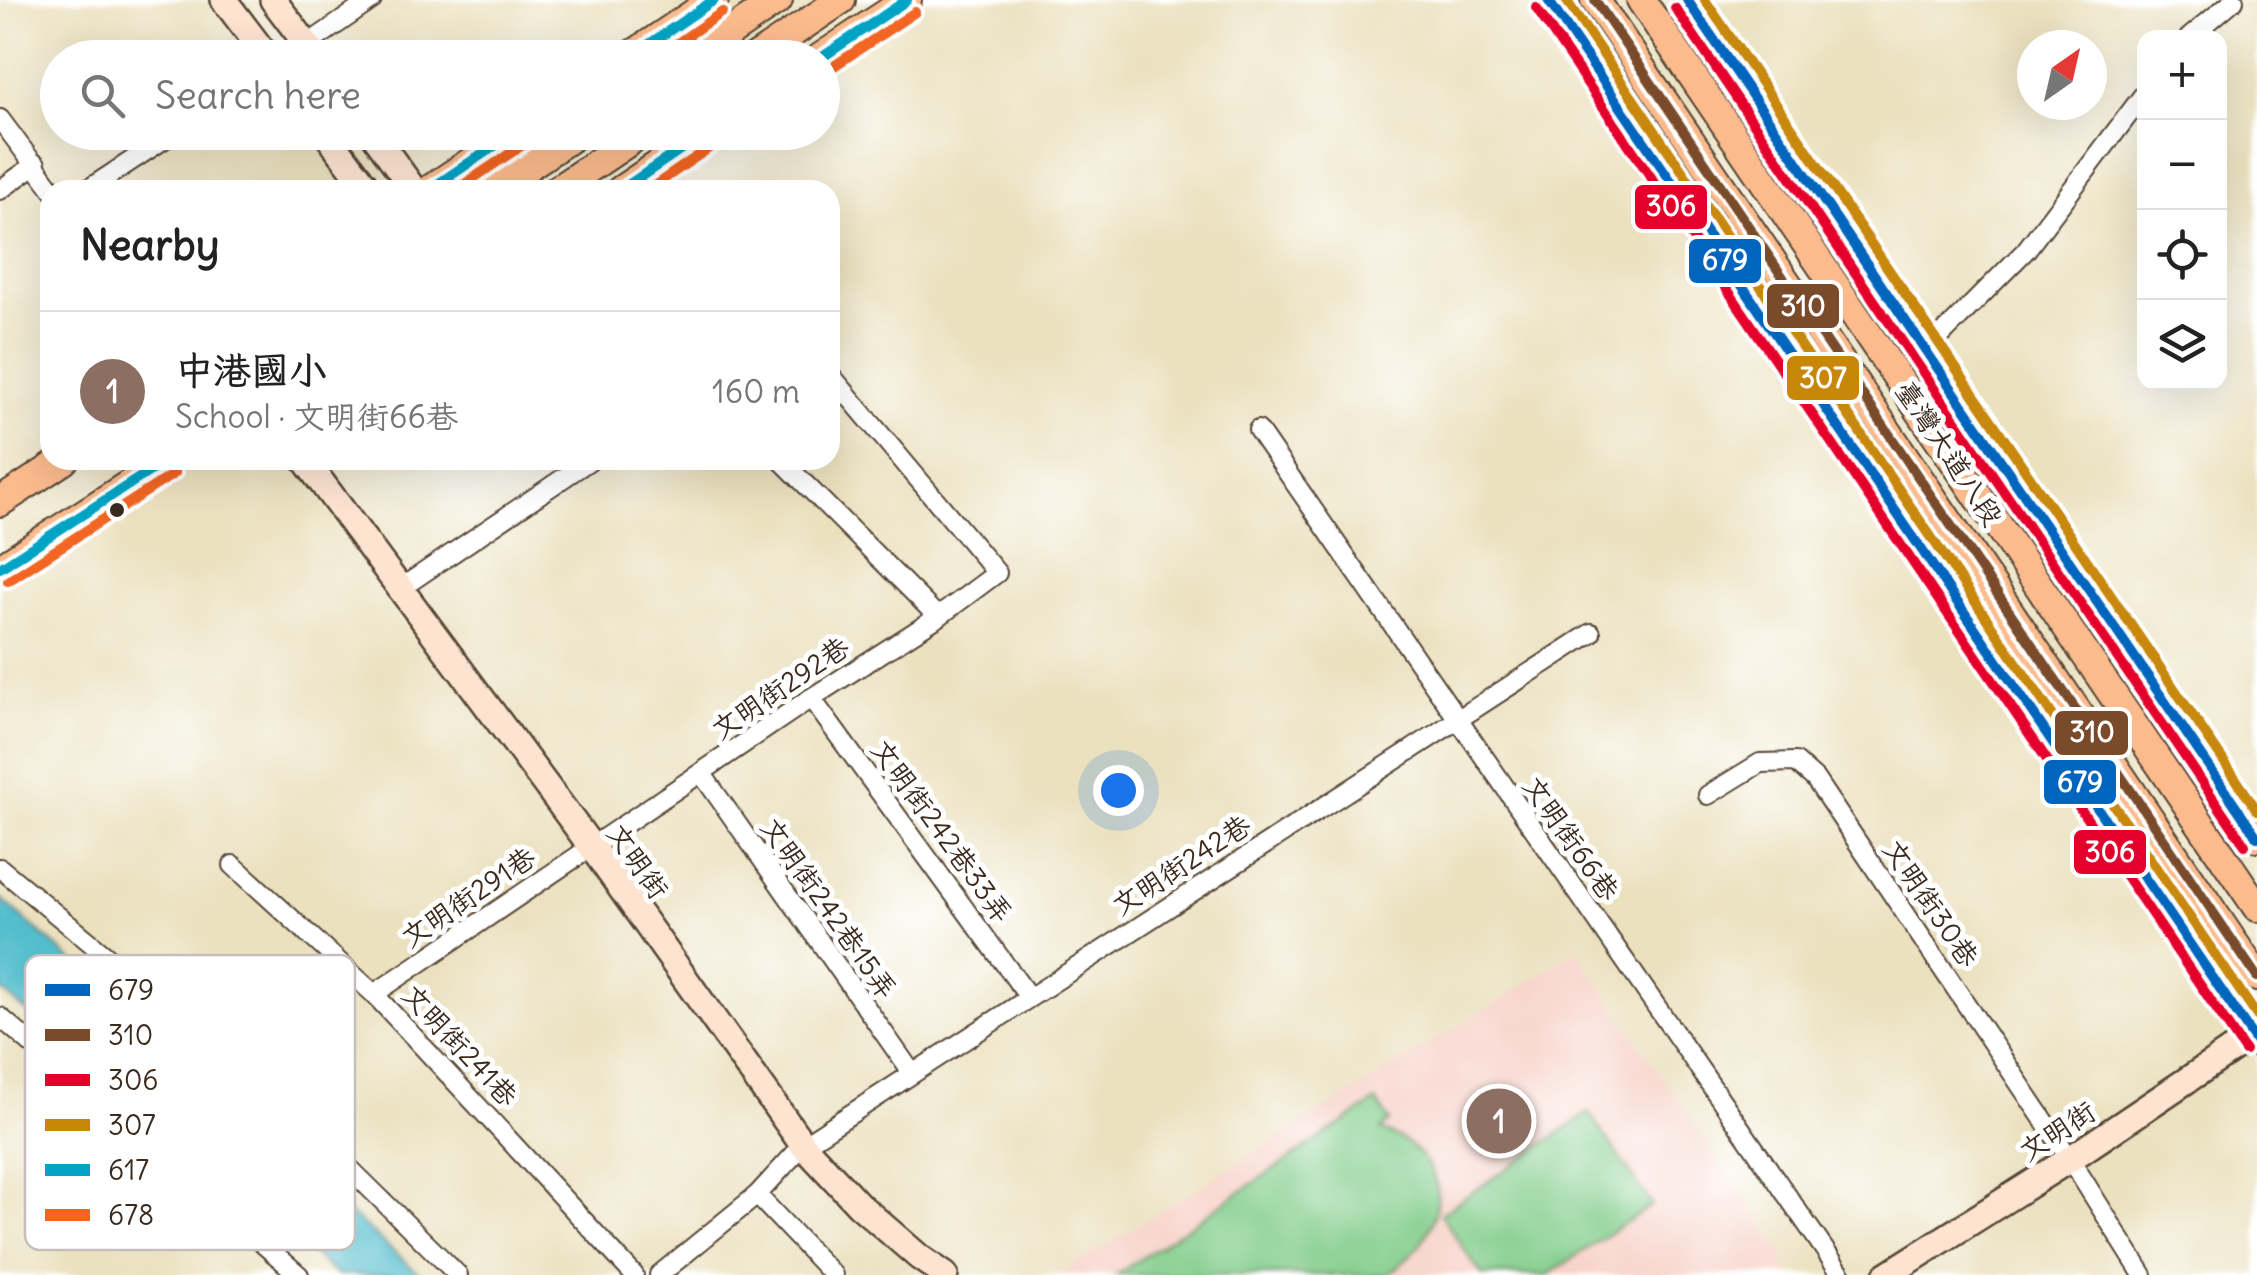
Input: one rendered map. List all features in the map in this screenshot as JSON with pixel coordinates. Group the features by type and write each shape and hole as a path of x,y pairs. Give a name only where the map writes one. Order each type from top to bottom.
{"main road":[{"path":"655,40 714,0"},
{"path":"719,40 778,0"},
{"path":"782,40 841,0"},
{"path":"840,45 907,0"},
{"path":"1548,0 2255,1040"},
{"name":"臺灣大道八段","path":"1595,0 2257,976"},
{"name":"臺灣大道八段","path":"1641,0 2257,907"},
{"name":"臺灣大道八段","path":"1687,0 2257,837"},
{"path":"444,180 489,150"},
{"path":"508,180 553,150"},
{"path":"572,180 616,150"},
{"path":"635,180 680,150"},
{"path":"0,502 49,470"},
{"path":"0,568 152,470"}],"street":[{"path":"224,0 254,40"},
{"path":"273,0 296,40"},
{"path":"321,40 372,0"},
{"path":"2199,30 2234,0"},
{"path":"1926,351 2026,250 2137,103"},
{"path":"0,119 46,180"},
{"path":"101,180 147,150"},
{"path":"339,150 362,180"},
{"path":"385,150 407,180"},
{"path":"0,190 36,164"},
{"name":"文明街292巷","path":"592,846 938,617 997,573 840,386"},
{"name":"文明街66巷","path":"1258,430 1842,1275"},
{"name":"文明街","path":"312,470 592,846 803,1145 860,1205 945,1275"},
{"path":"401,588 575,470"},
{"path":"791,470 938,617"},
{"name":"文明街242巷","path":"803,1145 1591,633"},
{"name":"文明街242巷33弄","path":"812,698 1028,996"},
{"name":"文明街30巷","path":"1708,795 1760,763 1796,762 1815,779 2144,1275"},
{"name":"文明街242巷15弄","path":"702,774 912,1073"},
{"name":"文明街291巷","path":"374,994 592,846"},
{"name":"文明街241巷","path":"233,866 331,955"},
{"path":"0,868 105,955"},
{"name":"文明街241巷","path":"355,977 634,1275"},
{"path":"0,1017 25,1039"},
{"name":"文明街","path":"1887,1275 2255,1040"},
{"path":"660,1275 756,1195 803,1145"},
{"path":"355,1174 458,1275"},
{"path":"756,1195 833,1275"},
{"path":"270,1250 299,1275"}],"shaded area":[{"path":"1576,950 1781,1251 1788,1275 1057,1275 1515,991"}],"green space":[{"path":"1376,1101 1390,1121 1381,1130 1407,1143 1424,1159 1434,1178 1437,1198 1434,1219 1424,1239 1387,1275 1116,1275"},
{"path":"1589,1113 1652,1205 1548,1275 1482,1275 1440,1214"}],"water":[{"path":"0,898 66,955 25,955 25,1010 0,989"},
{"path":"355,1218 421,1275 337,1275 308,1250 355,1250"}],"transit line":[{"name":"617","path":"655,40 714,0"},
{"name":"617","path":"840,45 907,0"},
{"name":"679","path":"1548,0 2257,1043"},
{"name":"307","path":"1566,0 2257,1016"},
{"name":"310","path":"1595,0 2257,977"},
{"name":"679","path":"1687,0 2257,837"},
{"name":"307","path":"1705,0 2257,810"},
{"name":"306","path":"1536,8 2245,1051"},
{"name":"306","path":"1675,8 2245,845"},
{"name":"678","path":"682,40 722,12"},
{"name":"678","path":"840,62 915,12"},
{"name":"617","path":"444,180 488,150"},
{"name":"678","path":"471,180 515,150"},
{"name":"617","path":"636,180 680,150"},
{"name":"678","path":"663,180 706,150"},
{"name":"617","path":"0,568 152,470"},
{"name":"678","path":"8,581 175,473"}],"place":[{"name":"中港國小","path":"1499,1121"}]}
